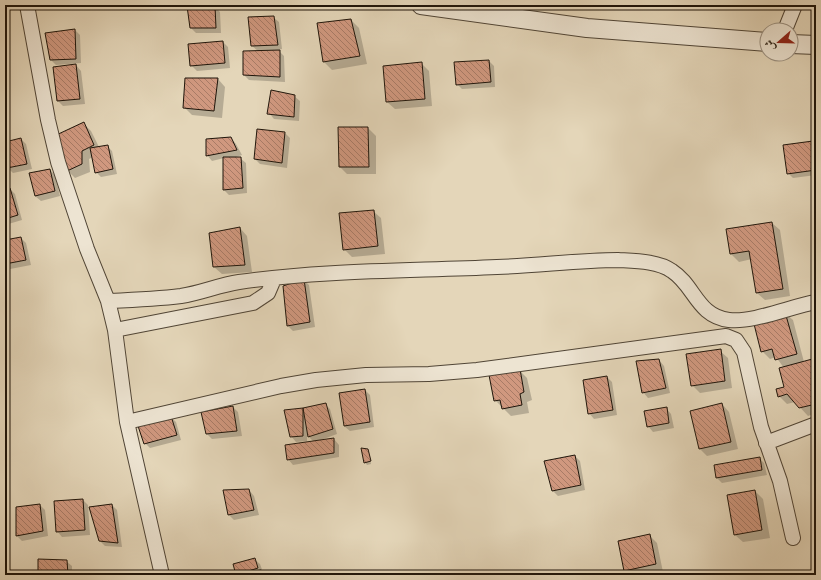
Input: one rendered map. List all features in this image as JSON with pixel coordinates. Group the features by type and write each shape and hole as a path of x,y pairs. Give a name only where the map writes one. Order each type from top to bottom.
{"street":[{"path":"27,5 48,120 58,162 87,249 108,301 115,330 127,422 162,575"},
{"path":"421,5 587,28 759,41"},
{"path":"788,22 795,5"},
{"path":"799,44 816,45"},
{"path":"108,301 182,296 238,282 328,274 630,261 669,269 679,277 699,304 710,313 722,318 732,320 747,319 816,302"},
{"path":"115,330 253,303 268,294 274,279"},
{"path":"127,422 281,386 316,380 366,375 428,374 477,370 726,336 736,340 744,352 761,427 780,480 793,538"},
{"path":"766,443 816,424"}],"building":[{"path":"187,6 215,6 216,28 190,28"},
{"path":"274,16 278,45 251,46 248,17"},
{"path":"351,19 360,56 323,62 317,23"},
{"path":"75,29 76,59 50,60 45,33"},
{"path":"223,41 225,63 190,66 188,44"},
{"path":"280,50 280,77 243,75 243,51"},
{"path":"489,60 491,82 456,85 454,62"},
{"path":"422,62 425,99 386,102 383,66"},
{"path":"76,64 80,99 57,101 53,67"},
{"path":"185,78 218,78 214,111 183,108"},
{"path":"271,90 295,95 294,117 267,114"},
{"path":"84,122 94,145 82,151 82,164 67,171 52,137"},
{"path":"338,127 368,127 369,167 339,167"},
{"path":"257,129 285,132 282,163 254,159"},
{"path":"231,137 237,150 206,156 206,139"},
{"path":"21,138 27,164 7,168 5,142"},
{"path":"813,141 816,170 787,174 783,145"},
{"path":"108,145 113,169 95,173 90,148"},
{"path":"223,157 241,157 243,188 223,190"},
{"path":"50,169 55,191 35,196 29,173"},
{"path":"10,188 18,215 5,219 5,190"},
{"path":"374,210 378,246 343,250 339,213"},
{"path":"772,222 783,289 756,293 749,251 730,254 726,229"},
{"path":"240,227 245,265 213,267 209,233"},
{"path":"21,237 26,260 5,264 5,240"},
{"path":"304,279 310,322 287,326 283,286"},
{"path":"785,312 797,354 775,360 772,349 761,352 753,320"},
{"path":"721,349 725,381 691,386 686,354"},
{"path":"816,358 816,404 799,408 787,394 778,397 776,389 784,387 779,368"},
{"path":"659,359 666,388 642,393 636,361"},
{"path":"520,369 524,392 520,394 522,405 502,409 500,400 494,401 489,375"},
{"path":"607,376 613,410 588,414 583,380"},
{"path":"365,389 370,422 344,426 339,393"},
{"path":"326,403 333,429 308,437 303,408"},
{"path":"722,403 731,442 699,449 690,411"},
{"path":"233,406 237,431 206,434 201,412"},
{"path":"667,407 669,423 647,427 644,411"},
{"path":"303,408 303,436 290,437 284,410"},
{"path":"171,416 177,435 144,444 138,426"},
{"path":"334,438 334,453 287,460 285,445"},
{"path":"361,448 368,449 371,461 364,463"},
{"path":"575,455 581,485 552,491 544,461"},
{"path":"760,457 762,470 716,478 714,465"},
{"path":"249,489 254,510 228,515 223,490"},
{"path":"755,490 762,530 734,535 727,495"},
{"path":"83,499 85,530 56,532 54,501"},
{"path":"40,504 43,531 16,536 16,507"},
{"path":"112,504 118,543 99,541 89,507"},
{"path":"650,534 656,564 624,571 618,541"},
{"path":"255,558 258,568 236,575 233,564"},
{"path":"38,559 67,560 68,575 38,575"},
{"path":"261,570 262,575 243,575 243,574"},
{"path":"757,572 758,575 726,575"}]}
